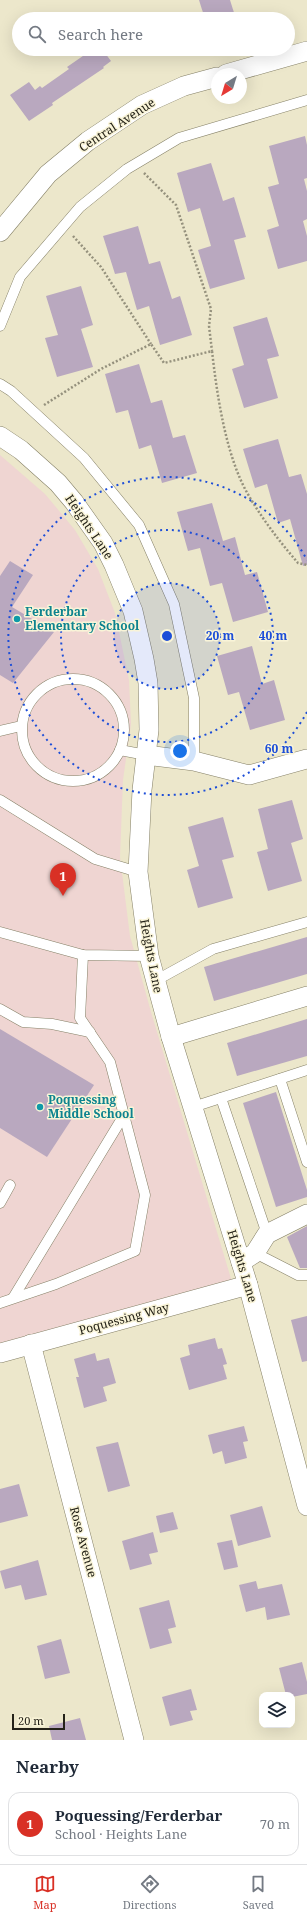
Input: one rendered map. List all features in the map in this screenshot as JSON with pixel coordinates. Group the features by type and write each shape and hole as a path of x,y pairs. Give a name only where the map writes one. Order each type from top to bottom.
{"street":[{"path":"295,54 307,51"},
{"path":"247,68 289,56"},
{"name":"Central Avenue","path":"0,232 48,174 88,141 142,105 184,86 211,79"},
{"name":"Heights Lane","path":"0,436 21,450 58,483 70,497 103,543 133,610 148,683 149,730 142,790 138,872 149,956 171,1038 193,1107 248,1258 248,1285 307,1506"},
{"path":"146,755 194,761 249,775 307,759"},
{"path":"171,1038 307,996"},
{"path":"248,1258 266,1234 307,1214"},
{"name":"Poquessing Way","path":"0,1353 248,1285"},
{"name":"Rose Avenue","path":"31,1344 134,1740"}],"lane":[{"path":"0,326 20,277 80,207 135,165 179,138 307,100"},
{"path":"0,384 11,391 84,458 139,525 174,604 194,698 194,761"},
{"path":"79,679 95,684 109,693 119,707 124,724 123,742 120,750 116,758 105,771 89,780 72,782 54,779 40,770 29,758 23,742 21,726 25,710 34,696 47,685 62,680 79,679"},
{"path":"0,731 21,726"},
{"path":"120,750 146,755"},
{"path":"0,800 95,859 138,872"},
{"path":"155,981 214,949 307,922"},
{"path":"0,932 83,955 149,956"},
{"path":"0,1302 56,1284 135,1251 145,1195 110,1062 80,1018 83,955"},
{"path":"0,1009 23,1022 52,1024 90,1032"},
{"path":"193,1107 307,1070"},
{"path":"280,1079 307,1162"},
{"path":"221,1098 266,1234"},
{"path":"13,1298 124,1116"},
{"path":"0,1203 10,1185"},
{"path":"248,1258 298,1275 307,1275"}],"path":[{"path":"135,165 176,205 211,309 209,326 212,351 226,434 239,475 249,495 282,544 298,563 307,565"},
{"path":"64,226 100,267 164,363 212,351"},
{"path":"34,412 101,369 151,344"}],"shaded area":[{"path":"0,455 45,494 75,530 98,569 115,613 129,680 131,724 123,780 120,857 130,936 151,1012 232,1282 0,1344"}],"building":[{"path":"199,0 230,0 234,12 203,12"},
{"path":"83,56 107,56 111,61 103,67 104,68 52,103 53,105 29,121 10,95 29,82 35,90 40,86 42,88 69,69 67,67"},
{"path":"305,136 307,145 307,178 304,179 307,191 307,219 303,221 307,236 307,261 278,269 267,230 279,226 268,187 279,184 269,146"},
{"path":"211,163 223,201 234,197 246,237 234,240 245,279 210,289 198,250 211,246 200,208 188,212 177,173"},
{"path":"138,226 149,264 160,261 172,299 180,296 192,335 160,345 149,306 137,310 126,272 115,274 103,236"},
{"path":"81,286 93,325 81,329 93,367 57,377 45,338 58,335 46,296"},
{"path":"267,317 279,356 267,359 278,398 244,408 232,369 244,365 233,327"},
{"path":"139,364 151,403 162,400 173,438 185,435 197,473 162,483 151,445 139,449 128,410 116,413 105,374"},
{"path":"278,439 289,477 301,474 307,494 307,565 303,566 290,519 278,523 267,484 255,488 243,449"},
{"path":"212,503 223,541 235,537 245,575 257,572 268,612 233,622 222,583 210,586 200,548 188,551 177,512"},
{"name":"Ferderbar Elementary School","path":"10,561 33,575 12,607 54,632 13,683 0,675 0,576"},
{"path":"252,646 262,684 274,680 285,720 250,730 239,692 228,695 217,656"},
{"path":"292,800 303,839 291,843 302,881 268,891 257,852 268,849 258,809"},
{"path":"223,817 234,857 222,860 233,898 198,908 187,870 199,866 188,827"},
{"path":"307,937 307,974 214,1001 204,967"},
{"path":"307,1019 307,1056 237,1076 227,1043"},
{"name":"Poquessing Middle School","path":"0,1029 94,1085 47,1157 0,1128"},
{"path":"276,1092 307,1190 307,1197 276,1207 243,1103"},
{"path":"307,1226 307,1268 300,1268 287,1237"},
{"path":"307,1316 307,1361 302,1362 291,1320"},
{"path":"215,1338 218,1349 222,1348 227,1364 223,1365 227,1379 189,1390 180,1358 190,1355 188,1345"},
{"path":"95,1353 97,1361 109,1358 116,1383 103,1387 107,1401 84,1408 76,1377 79,1377 74,1359"},
{"path":"244,1426 248,1441 243,1442 247,1458 225,1464 222,1451 213,1454 208,1435"},
{"path":"118,1442 130,1486 108,1492 96,1447"},
{"path":"19,1484 28,1516 0,1523 0,1489"},
{"path":"262,1506 271,1537 238,1546 230,1515"},
{"path":"173,1512 178,1529 160,1533 156,1516"},
{"path":"153,1532 158,1552 149,1554 152,1564 130,1570 122,1541"},
{"path":"232,1540 238,1567 224,1570 217,1543"},
{"path":"38,1560 47,1595 25,1600 21,1585 5,1589 0,1571"},
{"path":"256,1581 258,1589 282,1584 290,1615 267,1620 265,1607 246,1612 239,1585"},
{"path":"169,1600 176,1627 168,1629 172,1643 150,1649 139,1608"},
{"path":"61,1639 70,1673 45,1679 37,1646"},
{"path":"302,1662 307,1682 307,1694 295,1696 295,1692 285,1692 279,1668"},
{"path":"191,1689 197,1710 190,1711 193,1720 170,1726 162,1697"},
{"path":"80,1718 86,1740 52,1740 49,1726"}],"place":[{"name":"Ferderbar Elementary School","path":"17,619"},
{"name":"Poquessing/Ferderbar","path":"63,896"},
{"name":"Poquessing Middle School","path":"40,1107"}]}
